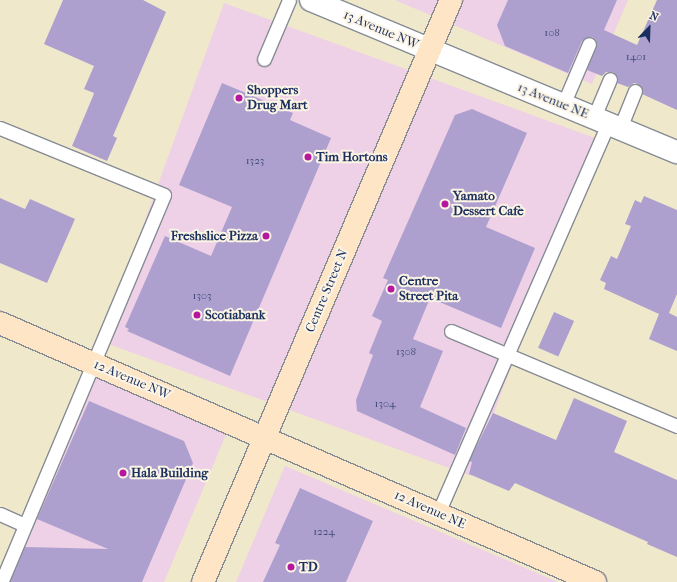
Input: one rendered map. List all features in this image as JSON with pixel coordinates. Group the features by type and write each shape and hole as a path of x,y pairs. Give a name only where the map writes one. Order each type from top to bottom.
{"street":[{"name":"13 Avenue NW","path":"311,0 430,50"},
{"name":"Centre Street N","path":"203,582 451,0"},
{"name":"13 Avenue NE","path":"430,50 677,152"},
{"name":"12 Avenue NW","path":"0,323 265,437"},
{"name":"12 Avenue NE","path":"265,437 595,582"}],"lane":[{"path":"264,59 289,0"},
{"path":"563,105 589,44"},
{"path":"607,123 610,79"},
{"path":"438,513 509,355 607,123 635,91"},
{"path":"0,128 164,196 1,582"},
{"path":"451,331 677,426"},
{"path":"0,514 25,524"}],"shaded area":[{"path":"395,0 628,0 592,84"},
{"path":"224,3 594,138 471,476 101,341"},
{"path":"98,373 227,432 164,582 9,582"},
{"path":"285,466 558,582 236,582"}],"building":[{"path":"63,0 143,0 166,12 113,136 117,138 107,161 72,146 94,93 84,89 94,66 44,44"},
{"path":"508,0 617,0 604,30 637,45 657,0 677,0 677,110 642,94 638,84 634,83 628,87 617,83 618,78 613,72 606,72 602,76 587,70 596,47 596,40 592,37 582,41 568,73 505,46 497,25"},
{"path":"222,83 293,113 290,120 331,138 230,376 127,331 129,329 125,327 165,236 211,256 232,207 179,185"},
{"path":"472,109 527,133 486,227 535,248 501,328 430,298 413,339 443,351 420,407 466,428 455,455 357,411 356,400 373,355 369,353 382,321 372,316 388,280 383,278 455,115"},
{"path":"644,196 677,210 677,294 669,313 677,317 677,351 649,339 659,314 604,289 606,283 600,280 611,256 617,259 631,226 625,224 635,200 641,203"},
{"path":"0,198 25,209 30,199 75,219 47,283 0,263"},
{"path":"554,312 574,321 558,357 538,348"},
{"path":"574,398 627,421 614,452 677,480 677,557 647,544 648,542 515,483 509,491 469,474 472,462 469,461 493,413 556,440"},
{"path":"89,401 184,441 193,463 142,582 10,582 25,547 108,549 37,519"},
{"path":"300,488 373,521 346,582 263,582 280,545 275,543"}],"place":[{"name":"Shoppers Drug Mart","path":"239,98"},
{"name":"Tim Hortons","path":"308,157"},
{"name":"Yamato Dessert Cafe","path":"445,204"},
{"name":"Freshslice Pizza","path":"266,236"},
{"name":"Centre Street Pita","path":"391,289"},
{"name":"Scotiabank","path":"197,315"},
{"name":"Hala Building","path":"123,473"},
{"name":"TD","path":"291,567"}]}
